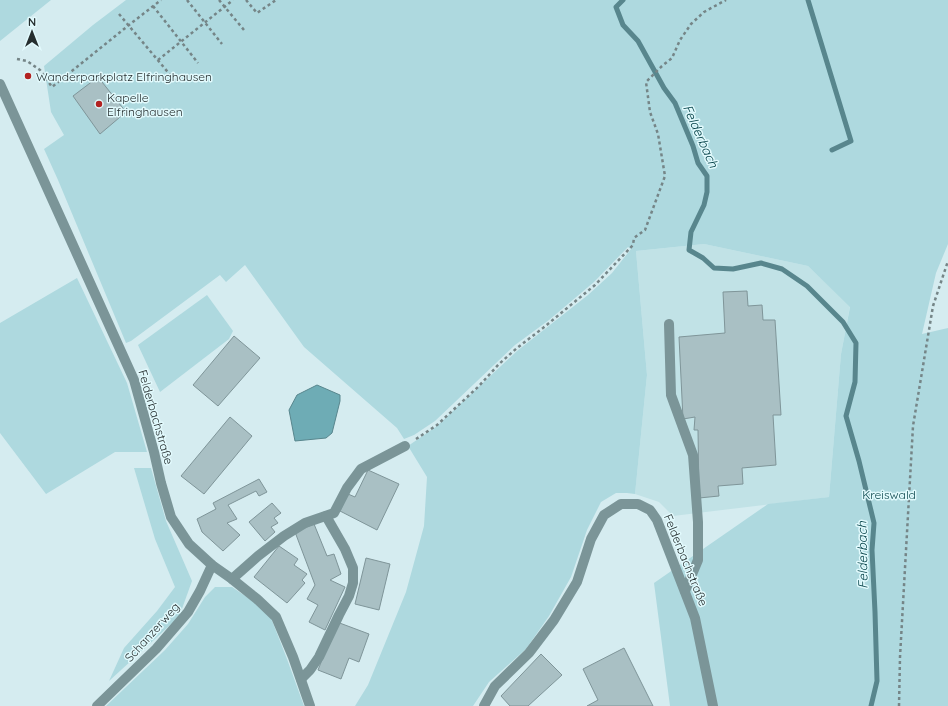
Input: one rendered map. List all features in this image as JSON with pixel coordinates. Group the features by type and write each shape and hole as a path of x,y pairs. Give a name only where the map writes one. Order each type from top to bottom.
{"street":[{"name":"Felderbachstraße","path":"0,84 134,380 171,517 189,544 212,565 232,578 276,617 293,657 310,706"},
{"path":"669,324 671,395 693,455 698,522 698,560 685,591"},
{"path":"232,578 284,536 305,523 334,513 347,488 361,469 405,446"},
{"name":"Felderbachstraße","path":"484,706 495,686 529,653 554,620 577,582 591,539 604,515 621,504 638,504 650,510 657,520 695,618 712,706"},
{"path":"301,679 310,670 319,657 349,596 353,583 353,568 345,549 326,516"},
{"name":"Schanzerweg","path":"97,706 156,649 188,612 212,565"}],"path":[{"path":"17,59 27,61 40,70 52,88 161,0"},
{"path":"187,0 222,44"},
{"path":"219,0 244,30"},
{"path":"158,60 234,0"},
{"path":"246,0 257,13 271,1 276,0"},
{"path":"405,446 437,425 517,348 595,285 633,244 634,238 645,230 665,176 658,134 650,112 646,82 672,58 680,40 691,24 704,12 726,0"},
{"path":"153,6 198,63"},
{"path":"119,14 176,83"},
{"path":"898,706 913,426 933,306 948,262"}],"shaded area":[{"path":"704,244 808,266 850,306 841,354 829,497 673,516 659,502 635,494 647,375 636,251"},
{"path":"317,385 340,395 340,401 332,433 326,438 295,441 289,410 297,395"}],"green space":[{"path":"0,0 51,0 0,41"},
{"name":"Kreiswald","path":"126,0 948,0 948,244 936,273 922,334 948,328 948,706 670,706 654,583 768,504 829,497 841,354 850,307 808,266 704,244 636,251 647,375 635,494 616,493 601,502 587,530 571,577 549,616 526,649 489,682 473,706 355,706 368,685 406,592 424,526 427,477 408,446 437,426 517,351 588,295 612,273 631,249 628,247 594,282 549,320 515,345 435,421 414,435 404,439 397,428 304,347 245,265 226,282 220,275 131,341 126,343 44,149 64,135 51,112 44,66 93,25"},
{"path":"77,278 127,383 147,452 115,452 46,494 0,433 0,323"},
{"path":"207,295 233,331 229,339 160,392 138,345"},
{"path":"134,468 151,468 166,521 192,581 179,617 109,681 124,648 157,611 175,587 155,539"},
{"path":"215,587 232,587 254,602 271,618 304,706 106,706 165,650 188,624 205,597"}],"building":[{"name":"Kapelle Elfringhausen","path":"98,77 126,112 100,134 73,96"},
{"path":"747,291 748,306 762,305 763,320 775,320 781,415 773,415 776,465 742,468 743,484 718,486 719,496 699,498 698,430 694,430 695,417 683,419 679,337 725,333 723,292"},
{"path":"234,336 260,358 218,406 193,385"},
{"path":"230,417 252,436 204,494 181,476"},
{"path":"368,470 399,484 377,530 340,511 348,494 355,497"},
{"path":"259,479 267,492 259,496 256,491 228,505 237,519 227,523 240,535 223,551 202,532 197,519 216,509 213,503"},
{"path":"272,503 281,513 274,518 278,523 271,527 275,532 265,541 249,522"},
{"path":"314,524 327,556 334,554 341,574 330,580 345,587 325,630 309,622 318,605 307,599 315,585 295,532"},
{"path":"279,546 298,559 294,565 307,574 302,580 305,583 287,603 254,577"},
{"path":"366,558 390,564 379,610 355,604"},
{"path":"337,622 369,634 359,662 349,658 341,679 318,670"},
{"path":"624,648 653,706 587,706 598,700 583,669"},
{"path":"541,654 562,675 528,706 510,706 501,696"}],"waterway":[{"name":"Felderbach","path":"623,0 616,7 623,25 638,41 664,88 675,103 693,146 698,163 707,176 707,192 704,205 691,232 689,250 703,258 714,268 733,269 761,263 782,269 807,286 843,322 856,343 855,382 846,416 874,523 872,550 877,681 871,706"},
{"path":"808,0 851,141 832,150"}],"place":[{"name":"Wanderparkplatz Elfringhausen","path":"28,76"},
{"name":"Kapelle Elfringhausen","path":"99,104"}]}
